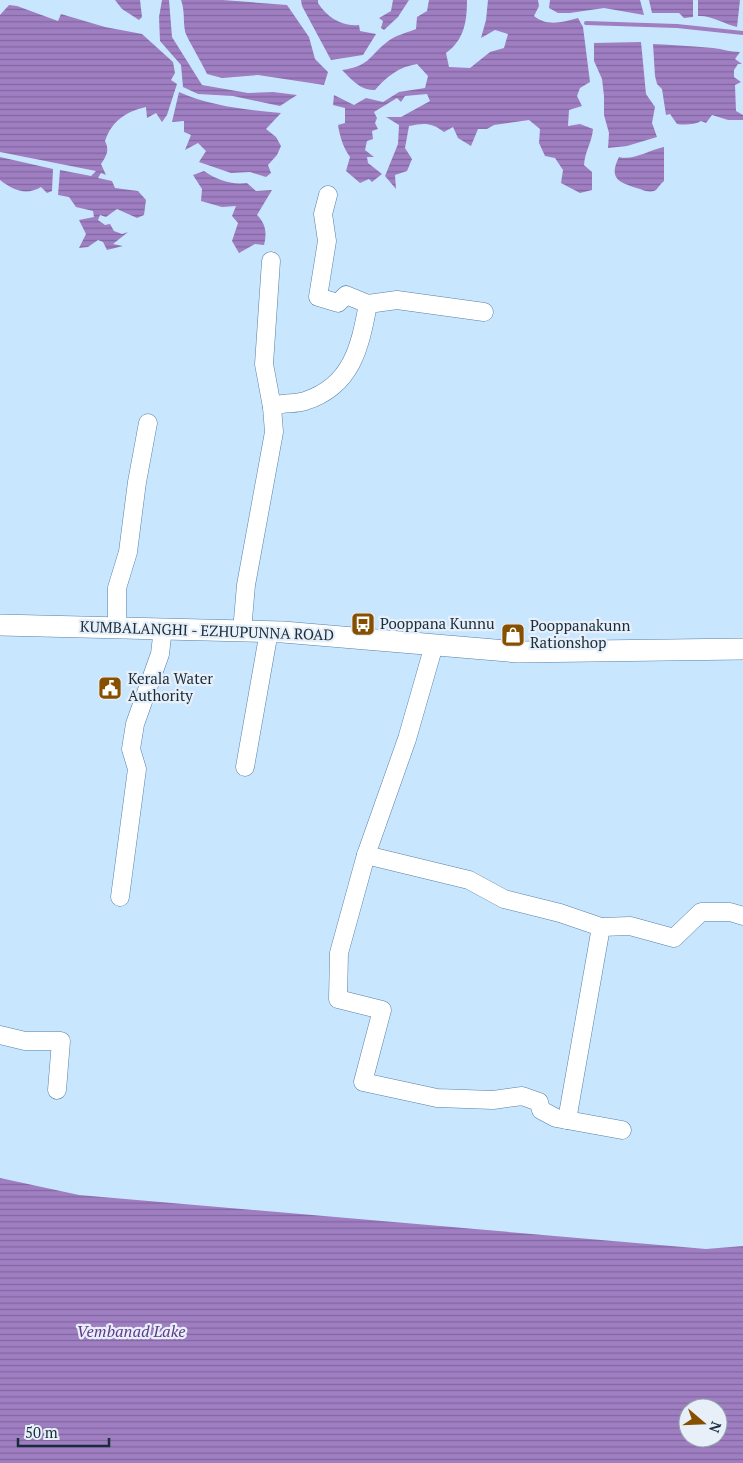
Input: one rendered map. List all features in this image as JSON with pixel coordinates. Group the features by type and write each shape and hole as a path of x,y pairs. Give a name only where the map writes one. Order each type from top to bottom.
{"main road":[{"name":"KUMBALANGHI - EZHUPUNNA ROAD","path":"0,625 270,631 518,652 743,649"}],"street":[{"path":"328,195 323,214 327,241 318,297 338,303 346,295 368,304 397,300 484,312"},
{"path":"242,631 246,585 274,432 272,407 264,364 271,261"},
{"path":"272,407 281,402 304,402 330,390 348,370 360,346 368,304"},
{"path":"117,627 117,588 128,552 137,482 148,423"},
{"path":"120,897 136,768 130,749 135,724 160,654 163,628"},
{"path":"245,767 270,631"},
{"path":"434,645 407,739 366,855 339,953 338,999 382,1010 363,1082 437,1098 493,1100 522,1096 538,1102 541,1110 556,1118 622,1130"},
{"path":"366,855 469,880 504,899 560,913 601,927 630,926 674,938 701,912 730,912 743,916"},
{"path":"567,1120 601,927"},
{"path":"0,1035 25,1041 61,1041 56,1090"}],"water":[{"path":"115,0 140,0 142,17 139,20 122,9"},
{"path":"162,0 169,0 172,37 202,85 248,93 273,92 297,95 280,106 233,96 198,94 183,87 181,65 160,41 159,17"},
{"path":"181,0 223,0 287,5 309,37 315,59 328,72 324,85 258,75 222,78 207,74 186,34"},
{"path":"301,0 318,0 318,3 330,17 341,23 359,25 360,31 376,34 363,55 331,60 302,6"},
{"path":"393,0 409,0 398,17 384,30 381,28 383,21 379,18 391,11"},
{"path":"429,0 467,0 465,23 461,36 446,53 449,67 470,68 490,52 504,48 508,34 495,30 481,38 486,20 488,0 538,0 539,6 534,16 550,23 578,18 583,27 590,82 580,88 577,96 582,106 569,110 568,126 580,124 593,129 584,165 592,172 592,190 580,193 561,183 563,170 555,158 545,156 539,143 540,129 529,120 494,125 487,129 478,129 471,146 458,138 453,127 444,132 435,126 427,124 409,126 405,148 412,159 407,171 395,175 396,189 385,176 398,144 399,125 386,117 401,117 430,101 427,94 405,96 401,102 397,98 374,112 377,118 375,123 378,129 372,131 373,139 367,141 365,150 374,157 367,157 368,163 382,174 372,182 369,179 360,183 346,171 350,157 342,142 338,125 345,123 345,108 333,105 334,95 354,105 366,98 383,102 399,92 425,88 428,76 417,64 411,65 394,73 375,90 370,90 357,84 342,70 364,63 390,40 416,29 417,17 427,11"},
{"path":"550,0 640,0 644,15 604,8 558,13 549,8"},
{"path":"649,0 693,0 693,17 684,18 679,13 652,13"},
{"path":"698,0 740,0 737,27 712,18 698,16"},
{"path":"9,5 17,6 58,21 61,14 105,27 142,34 173,62 175,73 171,80 177,84 167,115 162,122 156,113 147,118 146,107 138,109 120,118 111,128 105,141 107,151 101,164 106,175 101,173 98,178 112,181 115,188 138,191 146,200 144,215 137,218 117,209 106,217 100,215 98,220 105,225 110,224 114,231 122,234 128,232 113,244 123,246 107,250 103,242 98,240 88,247 79,248 86,234 79,220 94,217 93,211 76,207 69,197 58,195 60,170 91,176 96,171 0,152 0,15"},
{"path":"641,42 646,94 655,107 652,123 657,137 627,146 608,148 609,133 604,115 602,79 594,61 594,43"},
{"path":"653,44 717,48 740,52 735,59 742,64 738,64 734,70 734,77 741,82 735,85 736,111 743,115 743,120 728,120 712,115 706,123 701,121 686,125 677,124 670,114 666,115 662,89 657,84 655,76"},
{"path":"179,92 216,104 281,113 266,129 276,137 281,146 277,155 268,165 271,173 266,177 250,172 231,173 199,162 206,151 198,143 185,150 191,135 184,132 184,121 172,122"},
{"path":"664,147 664,181 656,190 648,191 627,185 618,180 615,171 619,157 630,158"},
{"path":"0,157 53,169 52,191 47,193 41,187 30,191 20,191 5,184 0,180"},
{"path":"204,171 224,181 247,183 256,191 272,190 257,215 265,229 264,245 255,244 239,253 232,241 238,223 232,216 236,206 222,207 201,201 202,189 193,175"},
{"name":"Vembanad Lake","path":"0,1178 79,1195 706,1249 743,1246 743,1463 0,1463"}],"waterway":[{"path":"586,23 677,26 743,33"}],"place":[{"name":"Pooppana Kunnu","path":"363,624"},
{"name":"Pooppanakunn Rationshop","path":"513,635"},
{"name":"Kerala Water Authority","path":"110,688"}]}
